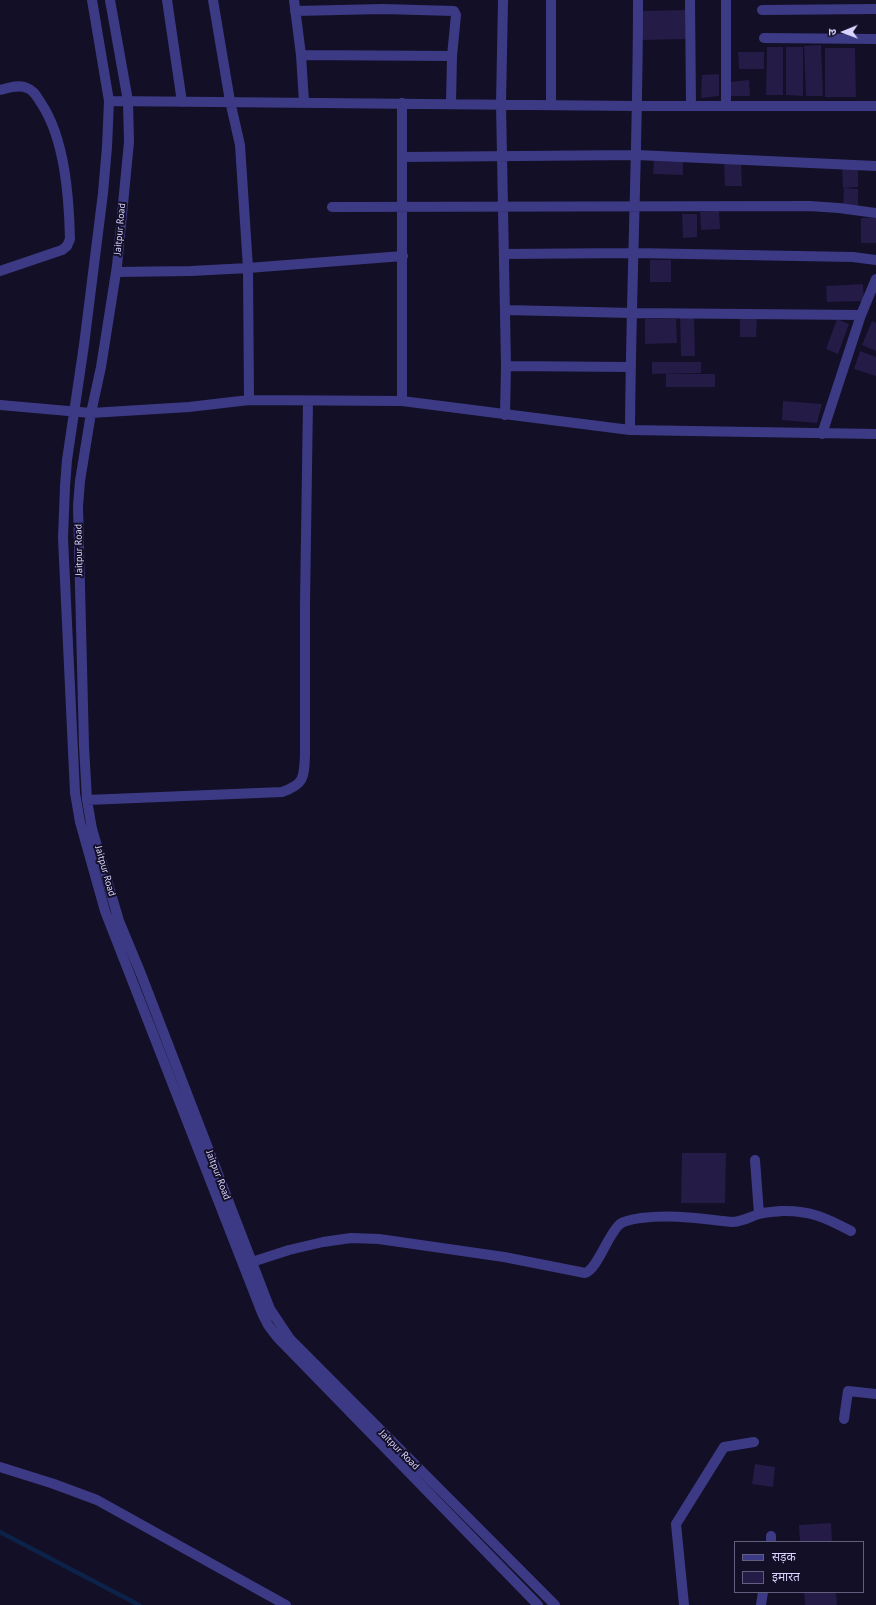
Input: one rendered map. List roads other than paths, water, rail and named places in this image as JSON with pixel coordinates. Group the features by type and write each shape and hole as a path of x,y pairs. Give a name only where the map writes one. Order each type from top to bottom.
{"street":[{"name":"Jaitpur Road","path":"92,0 109,101 103,193 84,345 67,460 64,538 75,793 80,822 95,880 128,972 268,1325 293,1354 538,1605"},
{"name":"Jaitpur Road","path":"110,0 128,101 129,142 116,272 101,367 91,413 80,480 78,506 84,746 87,800 92,829 119,921 144,982 270,1310 290,1339 555,1605"},
{"path":"167,0 182,102"},
{"path":"213,0 230,101 240,145 248,268 249,400"},
{"path":"294,0 302,55 304,102"},
{"path":"504,0 501,104 506,366 504,415"},
{"path":"551,0 551,104"},
{"path":"630,430 634,206 637,155 636,106 638,0"},
{"path":"690,0 690,106"},
{"path":"726,0 726,106"},
{"path":"295,11 363,9 454,11 456,15 452,56 451,103"},
{"path":"762,10 876,9"},
{"path":"764,38 876,39"},
{"path":"302,55 452,56"},
{"path":"0,90 21,86 28,88 34,92 53,125 64,162 70,239 67,246 62,250 0,271"},
{"path":"109,101 451,103 636,106 876,106"},
{"path":"402,103 402,401"},
{"path":"402,157 637,155 876,166"},
{"path":"332,207 503,205 809,206 840,208 876,213"},
{"path":"504,254 633,253 853,257 876,260"},
{"path":"116,272 191,271 248,268 403,256"},
{"path":"822,434 861,314 876,280"},
{"path":"505,310 632,313 861,314"},
{"path":"506,366 631,367"},
{"path":"0,405 91,413 189,407 249,400 402,401 630,430 876,434"},
{"path":"87,800 282,792 294,788 301,782 304,773 305,754 305,604 308,401"},
{"path":"756,1160 759,1214"},
{"path":"252,1262 290,1250 323,1242 351,1238 379,1238 504,1257 585,1273 592,1269 613,1232 621,1223 629,1220 659,1216 676,1216 742,1222 759,1214 798,1211 820,1216 851,1231"},
{"path":"844,1419 848,1391 876,1394"},
{"path":"684,1605 676,1524 724,1447 754,1442"},
{"path":"0,1467 54,1484 97,1500 286,1605"},
{"path":"761,1605 763,1593"}],"waterway":[{"path":"0,1532 139,1605"}]}
